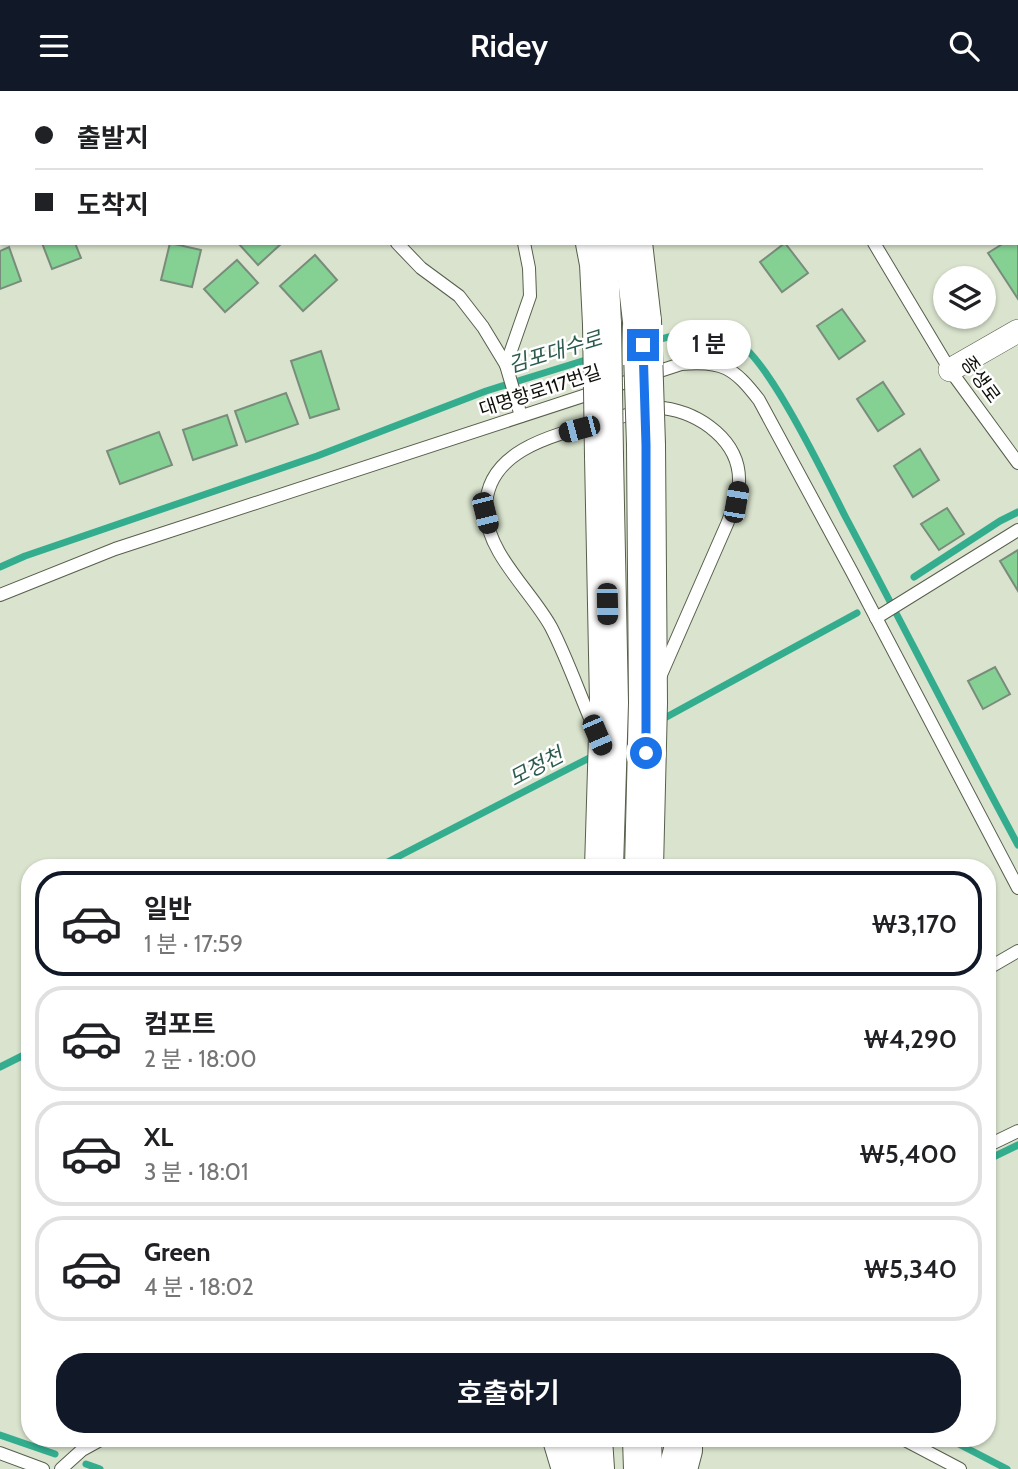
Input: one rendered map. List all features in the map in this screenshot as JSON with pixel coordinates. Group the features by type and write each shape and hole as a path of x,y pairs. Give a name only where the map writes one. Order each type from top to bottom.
{"highway":[{"path":"595,245 602,324 604,456 598,707 608,759 604,859"},
{"path":"633,245 642,321 654,680 645,803 644,859"},
{"path":"564,1447 571,1469"},
{"path":"579,1447 583,1469"},
{"path":"594,1447 595,1469"},
{"path":"610,1469 611,1447"},
{"path":"642,1447 643,1469"},
{"path":"659,1469 660,1447"},
{"path":"678,1469 683,1447"}],"street":[{"path":"950,370 1018,331"}],"lane":[{"path":"399,245 421,268 459,296 483,327 507,370 521,416"},
{"path":"507,370 530,296 524,245"},
{"name":"종생로","path":"875,245 950,370 1018,463"},
{"name":"대명항로117번길","path":"0,595 115,549 681,364 705,362 729,369 745,382 759,400 1018,888"},
{"path":"598,707 550,626 500,553 485,513 488,490 496,472 511,457 552,436 660,407 687,414 710,425 727,443 735,459 739,481 736,502 654,680"},
{"path":"876,618 1018,530"},
{"path":"996,964 1018,951"},
{"path":"996,1142 1018,1131"},
{"path":"61,1469 87,1447"},
{"path":"919,1447 960,1469"},
{"path":"0,1453 43,1469"}],"building":[{"path":"43,245 76,245 81,258 52,269"},
{"path":"170,245 201,250 192,287 161,280"},
{"path":"240,245 280,245 258,265"},
{"path":"782,245 787,245 808,273 782,292 760,262"},
{"path":"1001,245 1018,245 1018,299 988,253"},
{"path":"9,247 21,281 0,289 0,251"},
{"path":"315,255 337,280 303,311 280,286"},
{"path":"237,260 258,283 225,312 204,289"},
{"path":"842,309 865,341 839,359 817,326"},
{"path":"321,351 339,409 310,418 291,361"},
{"path":"883,382 904,414 878,431 857,399"},
{"path":"286,393 298,424 246,442 235,411"},
{"path":"227,415 237,445 193,460 183,430"},
{"path":"159,432 172,465 120,484 107,451"},
{"path":"920,449 939,480 913,497 894,466"},
{"path":"947,508 964,534 939,550 921,524"},
{"path":"1018,550 1018,591 1000,561"},
{"path":"995,667 1010,694 983,709 968,681"}],"waterway":[{"name":"김포대수로","path":"654,341 695,333 716,334 736,341 764,371 811,449 1018,845"},
{"name":"김포대수로","path":"0,567 25,556 317,456 486,391 592,358"},
{"name":"모정천","path":"914,577 1018,512"},
{"name":"모정천","path":"661,720 857,613"},
{"name":"모정천","path":"393,859 595,755"},
{"name":"모정천","path":"0,1067 21,1056"},
{"name":"김포대수로","path":"996,1156 1018,1145"},
{"path":"0,1435 21,1442"},
{"path":"35,1447 55,1454"},
{"name":"김포대수로","path":"964,1447 1007,1469"},
{"path":"86,1464 100,1469"}],"route":[{"path":"643,345 648,703 646,753"}]}
